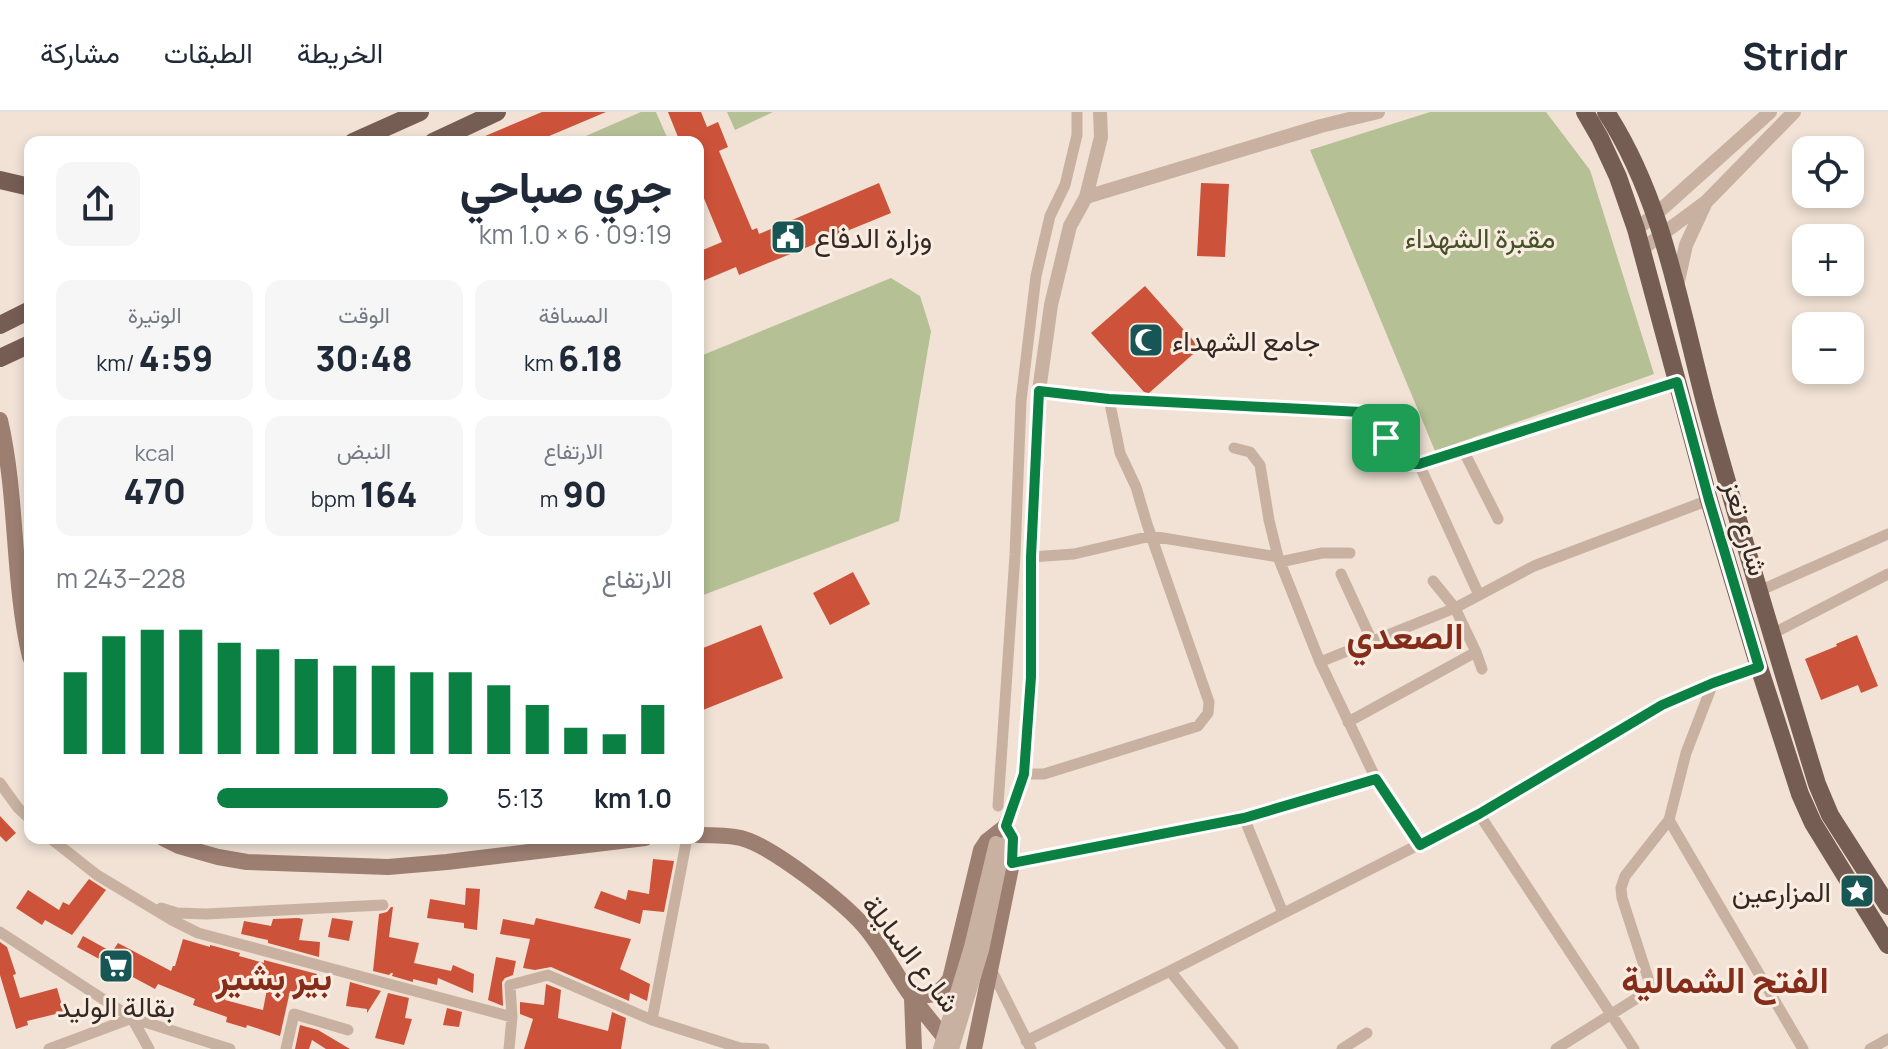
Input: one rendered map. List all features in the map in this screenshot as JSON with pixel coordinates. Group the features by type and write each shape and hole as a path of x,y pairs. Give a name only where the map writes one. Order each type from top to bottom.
{"main road":[{"path":"366,136 420,112"},
{"path":"444,136 482,116 497,112"},
{"name":"شارع تعز","path":"1585,112 1618,177 1636,229 1709,500 1800,794 1888,906"},
{"name":"شارع تعز","path":"1606,112 1638,168 1663,235 1724,471 1817,784 1822,819 1888,945"},
{"path":"0,180 24,186"},
{"path":"4,324 24,313"},
{"path":"0,358 24,347"},
{"path":"0,420 13,502 24,627"},
{"path":"914,1049 912,996 930,996 945,987 950,979 981,850 1006,826 1013,838 1012,863 974,1049"},
{"name":"شارع السايلة","path":"704,835 742,838 777,855 837,901 876,941 912,996 953,1049"},
{"path":"175,844 247,862 388,867 596,844"}],"street":[{"path":"998,806 1015,555 1021,401 1036,276 1050,216 1065,185 1077,135 1077,112"},
{"path":"940,1049 1000,843 1024,774 1031,677 1031,557 1039,391 1051,305 1070,226 1086,197 1101,137 1100,112"},
{"path":"1086,197 1321,126 1378,112"},
{"path":"1636,229 1770,112"},
{"path":"1641,250 1707,201 1788,114"},
{"path":"1676,290 1686,245 1707,201"},
{"path":"1039,391 1109,399 1380,413 1392,456 1402,464 1419,464 1677,382"},
{"path":"1024,774 1044,774 1198,726 1208,713 1209,702 1136,487 1120,453 1109,399"},
{"path":"1234,448 1250,452 1260,465 1279,560 1320,662 1376,779 1420,845"},
{"path":"1463,450 1498,519"},
{"path":"1419,464 1479,595"},
{"path":"1320,662 1455,608 1534,566 1709,500"},
{"path":"1759,591 1888,534"},
{"path":"1031,557 1074,554 1151,536 1279,560 1322,553 1350,553"},
{"path":"1341,574 1372,641"},
{"path":"1772,634 1888,574"},
{"path":"1433,581 1455,608 1482,669"},
{"path":"1348,722 1476,652"},
{"path":"990,969 1028,1045 1479,814 1662,705 1759,667"},
{"path":"1556,1049 1642,995 1649,987 1621,888 1625,876 1669,820 1686,753 1713,683"},
{"path":"1012,863 1244,818 1376,779"},
{"path":"0,783 24,814"},
{"path":"1479,814 1634,1049"},
{"path":"1244,818 1283,913"},
{"path":"1669,820 1803,1049"},
{"path":"953,1049 982,950 1000,843"},
{"path":"58,844 97,875 198,933 512,1017"},
{"path":"652,1020 686,844"},
{"path":"149,905 177,913 206,914 383,905"},
{"path":"0,932 132,1018 230,1049"},
{"path":"1170,971 1233,1049"},
{"path":"509,1049 512,1017 510,985 548,975 652,1020 740,1048 764,1049"},
{"path":"286,1049 294,1014 348,1030"},
{"path":"49,1049 132,1018"},
{"path":"132,1018 149,1049"},
{"path":"1342,1049 1367,1033"},
{"path":"1870,1049 1888,1039"}],"green space":[{"path":"641,112 656,112 666,136 586,136"},
{"path":"727,112 773,112 735,130"},
{"name":"مقبرة الشهداء","path":"1430,112 1546,112 1590,170 1654,374 1435,451 1310,150"},
{"path":"891,278 920,296 931,331 899,521 704,595 704,355"}],"building":[{"path":"542,112 606,112 549,136 485,136"},
{"path":"668,112 701,112 707,127 718,122 728,147 719,151 752,230 757,228 759,234 879,183 891,213 739,275 736,267 704,280 704,250 722,242 704,198 704,136 678,136"},
{"path":"1201,183 1229,184 1225,257 1197,256"},
{"name":"جامع الشهداء","path":"1145,286 1200,348 1149,393 1144,392 1091,333"},
{"path":"853,572 870,604 830,625 813,593"},
{"path":"761,625 783,678 704,710 704,648"},
{"path":"1857,635 1878,686 1861,693 1858,685 1821,700 1805,659"},
{"path":"0,816 16,833 6,842 0,836"},
{"path":"653,859 674,861 664,912 643,910 640,924 594,908 601,891 626,900 628,890 649,894"},
{"path":"89,879 106,890 72,935 45,920 42,925 16,908 28,890 59,910 63,902 69,905"},
{"path":"466,888 480,889 477,930 464,928 464,923 427,918 430,899 465,905"},
{"path":"391,907 389,937 419,943 414,963 451,971 453,965 474,974 473,993 438,978 437,985 373,971 379,914"},
{"path":"332,918 353,921 349,941 328,937"},
{"path":"536,918 631,939 620,969 650,984 647,1001 630,993 629,1001 551,967 535,970 523,968 530,939 500,934 503,919 534,925"},
{"path":"273,919 303,919 299,940 320,942 319,957 241,934 244,921 271,926"},
{"path":"83,936 112,952 118,943 171,971 183,939 240,953 239,956 264,963 264,960 317,974 313,995 290,991 280,1036 226,1022 227,1017 193,1005 195,999 158,984 155,989 77,947","holes":["234,975 268,984 263,1010 225,1000"]},
{"path":"0,942 7,947 20,998 57,988 64,1012 27,1021 28,1025 16,1029 0,975"},
{"path":"496,957 516,961 513,975 502,982 503,1006 488,1000"},
{"path":"350,982 381,991 367,1013 367,1009 346,1006"},
{"path":"546,984 561,990 558,1018 608,1031 612,1012 626,1018 621,1049 524,1049 533,1019 520,1014 520,1002 544,1005"},
{"path":"388,993 409,998 405,1018 412,1019 404,1045 375,1038"},
{"path":"447,1008 462,1012 459,1027 443,1025"},
{"path":"300,1025 318,1030 350,1049 326,1049 312,1040 309,1049 295,1049"}],"place":[{"name":"وزارة الدفاع","path":"788,237"},
{"name":"جامع الشهداء","path":"1146,340"},
{"name":"المزارعين","path":"1857,891"},
{"name":"بقالة الوليد","path":"116,966"}],"district":[{"name":"الصعدي","path":"1405,635"},
{"name":"بير بشير","path":"274,976"},
{"name":"الفتح الشمالية","path":"1725,979"}],"route":[{"path":"1677,382 1759,667 1662,705 1479,814 1420,845 1376,779 1244,818 1012,863 1013,838 1006,826 1024,774 1031,677 1031,557 1039,391 1109,399 1380,413 1386,438 1392,456 1402,464 1419,464 1677,382"}]}
